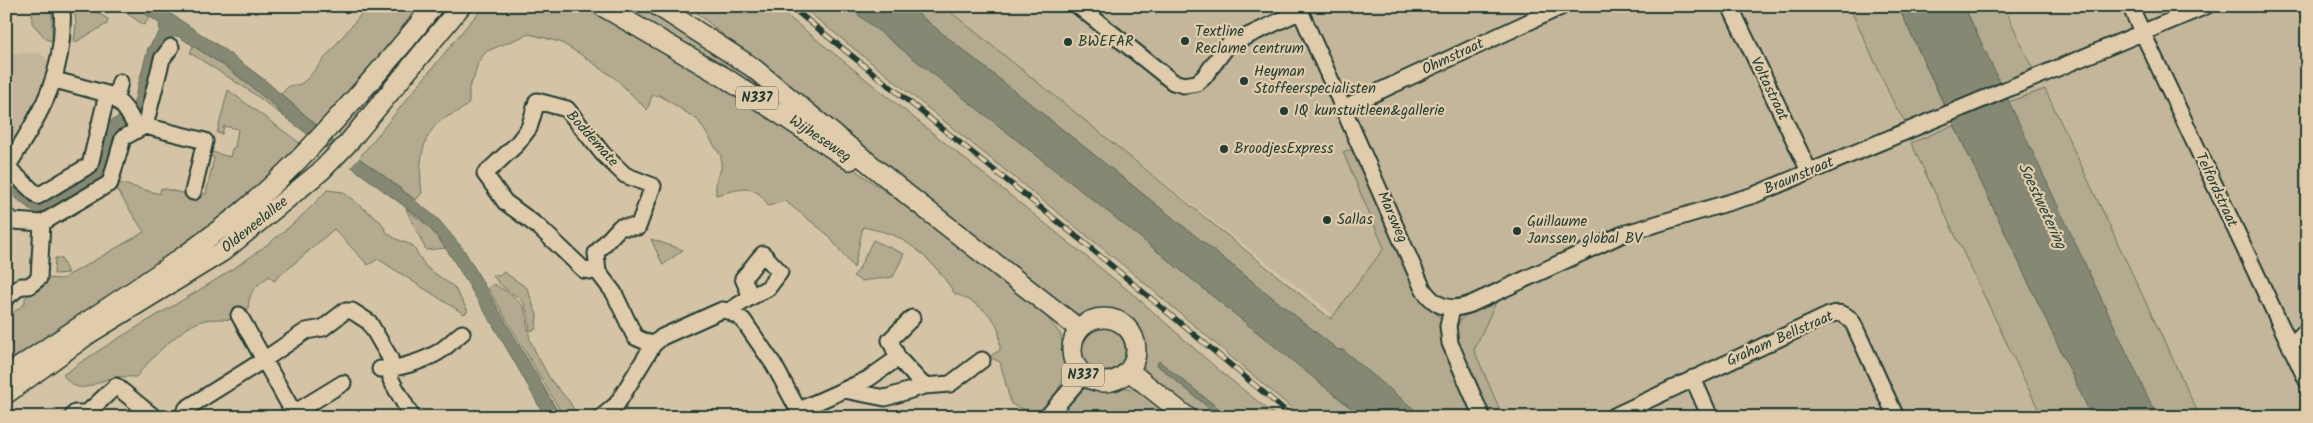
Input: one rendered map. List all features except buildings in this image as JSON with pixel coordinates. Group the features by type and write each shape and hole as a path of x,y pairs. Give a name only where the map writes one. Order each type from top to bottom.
{"main road":[{"name":"Oldeneelallee","path":"6,376 110,304 173,264 215,233 262,194 331,125 407,41 434,6"},
{"name":"Oldeneelallee","path":"6,394 90,333 222,252 321,171 350,142 461,6"},
{"name":"Wijheseweg","path":"602,6 765,102 818,139 909,196"},
{"name":"Wijheseweg","path":"658,6 752,67 909,196 1079,329"},
{"path":"1079,329 1088,322 1098,318 1110,318 1120,322 1129,329 1134,339 1136,350 1135,361 1129,370 1187,417"},
{"name":"N337","path":"1079,329 1071,348 1076,368 1083,375 1094,381 1107,382 1119,379 1129,370"}],"street":[{"path":"62,6 62,43 55,80 45,104 7,168 38,196 90,165 111,96 120,82"},
{"path":"1078,6 1173,82 1184,86 1204,78 1228,46 1300,9"},
{"name":"Ohmstraat","path":"1343,108 1563,6"},
{"name":"Voltastraat","path":"1730,6 1809,171"},
{"name":"Telfordstraat","path":"2130,6 2307,381"},
{"name":"Braunstraat","path":"1452,308 1471,304 1623,234 1754,195 1809,171 1936,121 2206,6"},
{"name":"Marsweg","path":"1300,9 1422,289 1437,304 1452,308"},
{"path":"6,216 13,221 42,224 110,183 123,138 136,123 162,59 171,47"},
{"path":"55,80 111,96 136,123 205,141 193,192"},
{"name":"Boddemate","path":"537,100 567,109 603,154 625,175 653,186 638,227 620,227 596,253 598,272 584,270 540,228 505,202 485,174 517,144 529,128 537,100"},
{"path":"6,298 21,286 29,286 39,278 42,224"},
{"path":"598,272 614,294 635,337 653,345"},
{"path":"729,311 751,297"},
{"path":"1452,308 1448,326 1450,343 1482,417"},
{"path":"602,417 617,404 653,345 662,337 722,310 729,311 743,320 774,365 801,413 868,379 898,358"},
{"path":"181,417 186,408 265,360 306,331 323,328 345,311 353,312 369,322 390,358 385,369"},
{"name":"Graham Bellstraat","path":"1612,417 1829,315 1842,314 1853,322 1896,417"},
{"path":"239,316 295,415 343,383"},
{"path":"912,318 890,340 898,358 924,386"},
{"path":"2290,346 2307,330"},
{"path":"385,369 437,353 462,333"},
{"path":"844,390 885,398 924,386 950,384 982,360"},
{"path":"385,369 412,417"},
{"path":"1047,417 1083,375"},
{"path":"1693,378 1710,417"},
{"path":"72,417 75,413 87,413 116,386 154,417"}],"shaded area":[{"path":"74,6 86,6 108,19 107,24 74,43 76,24"},
{"path":"116,6 134,6 150,17 144,25"},
{"path":"368,6 419,6 398,32 397,42 318,126 281,94 289,86 301,84 309,77"},
{"path":"441,6 447,6 343,138 339,135 339,132"},
{"path":"486,6 593,6 831,153 950,237 1044,313 1061,335 1064,362 1068,371 1056,393 1041,412 1019,408 1011,404 1000,362 989,357 1000,350 996,323 980,307 955,294 931,263 909,244 892,235 863,227 854,268 827,234 785,201 768,206 758,193 746,189 716,195 716,181 721,169 721,156 698,120 659,95 652,96 647,110 616,79 560,42 529,34 487,51 478,62 474,78 469,87 469,103 442,120 429,135 422,154 422,193 416,200 359,158 470,22"},
{"path":"611,6 637,6 730,61 800,115"},
{"path":"689,6 775,6 1134,295 1220,371 1277,417 1229,417 1159,361 1157,365 1220,417 1198,417 1148,373 1140,356 1139,339 1135,329 1123,317 1107,312 1080,314 1058,303 753,60"},
{"path":"801,6 847,6 1131,230 1362,417 1302,417 1123,265"},
{"path":"908,6 943,6 1331,319 1384,248 1343,152 1353,151 1419,298 1441,318 1441,339 1475,417 1423,417 1343,350 1338,350"},
{"path":"937,6 2307,6 2307,417 1435,417 1325,308"},
{"path":"1849,6 1898,6 1946,110 1908,126 1895,106"},
{"path":"1964,6 2004,6 2034,72 2001,85"},
{"path":"39,8 52,8 52,41 46,39 32,23 32,15"},
{"path":"193,46 229,69 276,107 282,115 250,91 190,53"},
{"path":"6,53 39,53 49,61 38,96 6,150"},
{"path":"2045,89 2200,417 2157,417 2008,102"},
{"path":"228,90 301,144 255,195 6,370 6,319 25,303 25,298 45,281 45,278 62,279 144,232 117,190 119,183 160,194 161,188 195,196 197,193 206,194 214,158 207,154 210,147 213,147 212,152 230,157 232,149 235,147 238,129 224,126 222,134 217,133"},
{"path":"1954,125 2092,417 2042,417 1911,143"},
{"path":"327,190 343,192 381,222 387,233 396,239 412,245 426,267 454,287 468,311 464,314 378,259 368,265 334,229 274,281 269,276 255,288 251,293 244,320 210,319 196,323 177,335 136,377 115,377 81,387 69,382 63,375 130,331 201,289 268,244 299,218"},
{"path":"406,209 432,229 446,248 426,250"},
{"path":"651,239 683,250 663,265"},
{"path":"873,240 904,254 893,277 861,281 853,276 858,271"},
{"path":"55,258 61,258 68,273 54,274"},
{"path":"504,272 527,288 537,315 536,329 530,331 528,317 522,301 500,285 493,276 493,274 499,276"},
{"path":"494,284 512,295 524,307 530,340 537,355 550,379 569,401 578,417 564,417 488,288"},
{"path":"1497,300 1474,350 1503,417 1488,417 1456,342 1456,332 1458,324 1467,314"},
{"path":"1099,328 1107,328 1119,334 1125,350 1119,366 1107,372 1099,372 1087,366 1081,354 1081,346 1087,334"},
{"path":"1120,386 1141,392 1175,417 1058,417 1084,389"}],"water":[{"path":"134,6 159,6 222,48 266,81 335,142 383,175 438,219 464,250 561,417 545,417 457,265 420,218 282,115 276,107 229,69 178,36 171,37 161,53 144,116 116,133 104,176 37,215 6,190 6,173 38,199 92,168 104,125 132,109 148,48 160,31 159,23"},
{"path":"847,6 908,6 1338,350 1343,350 1423,417 1362,417 1131,230"},
{"name":"Soestwetering","path":"1898,6 1964,6 2157,417 2092,417"},
{"path":"1159,361 1229,417 1220,417 1157,365"}],"pier":[{"path":"352,150 361,156 349,169 328,154"}],"railway":[{"path":"790,6 1082,241 1293,417"}],"place":[{"name":"Textline Reclame centrum","path":"1185,41"},
{"name":"BWEFAR","path":"1068,42"},
{"name":"Heyman Stoffeerspecialisten","path":"1244,81"},
{"name":"IQ kunstuitleen&gallerie","path":"1284,111"},
{"name":"BroodjesExpress","path":"1224,149"},
{"name":"Sallas","path":"1327,220"},
{"name":"Guillaume Janssen global BV","path":"1517,231"}]}
